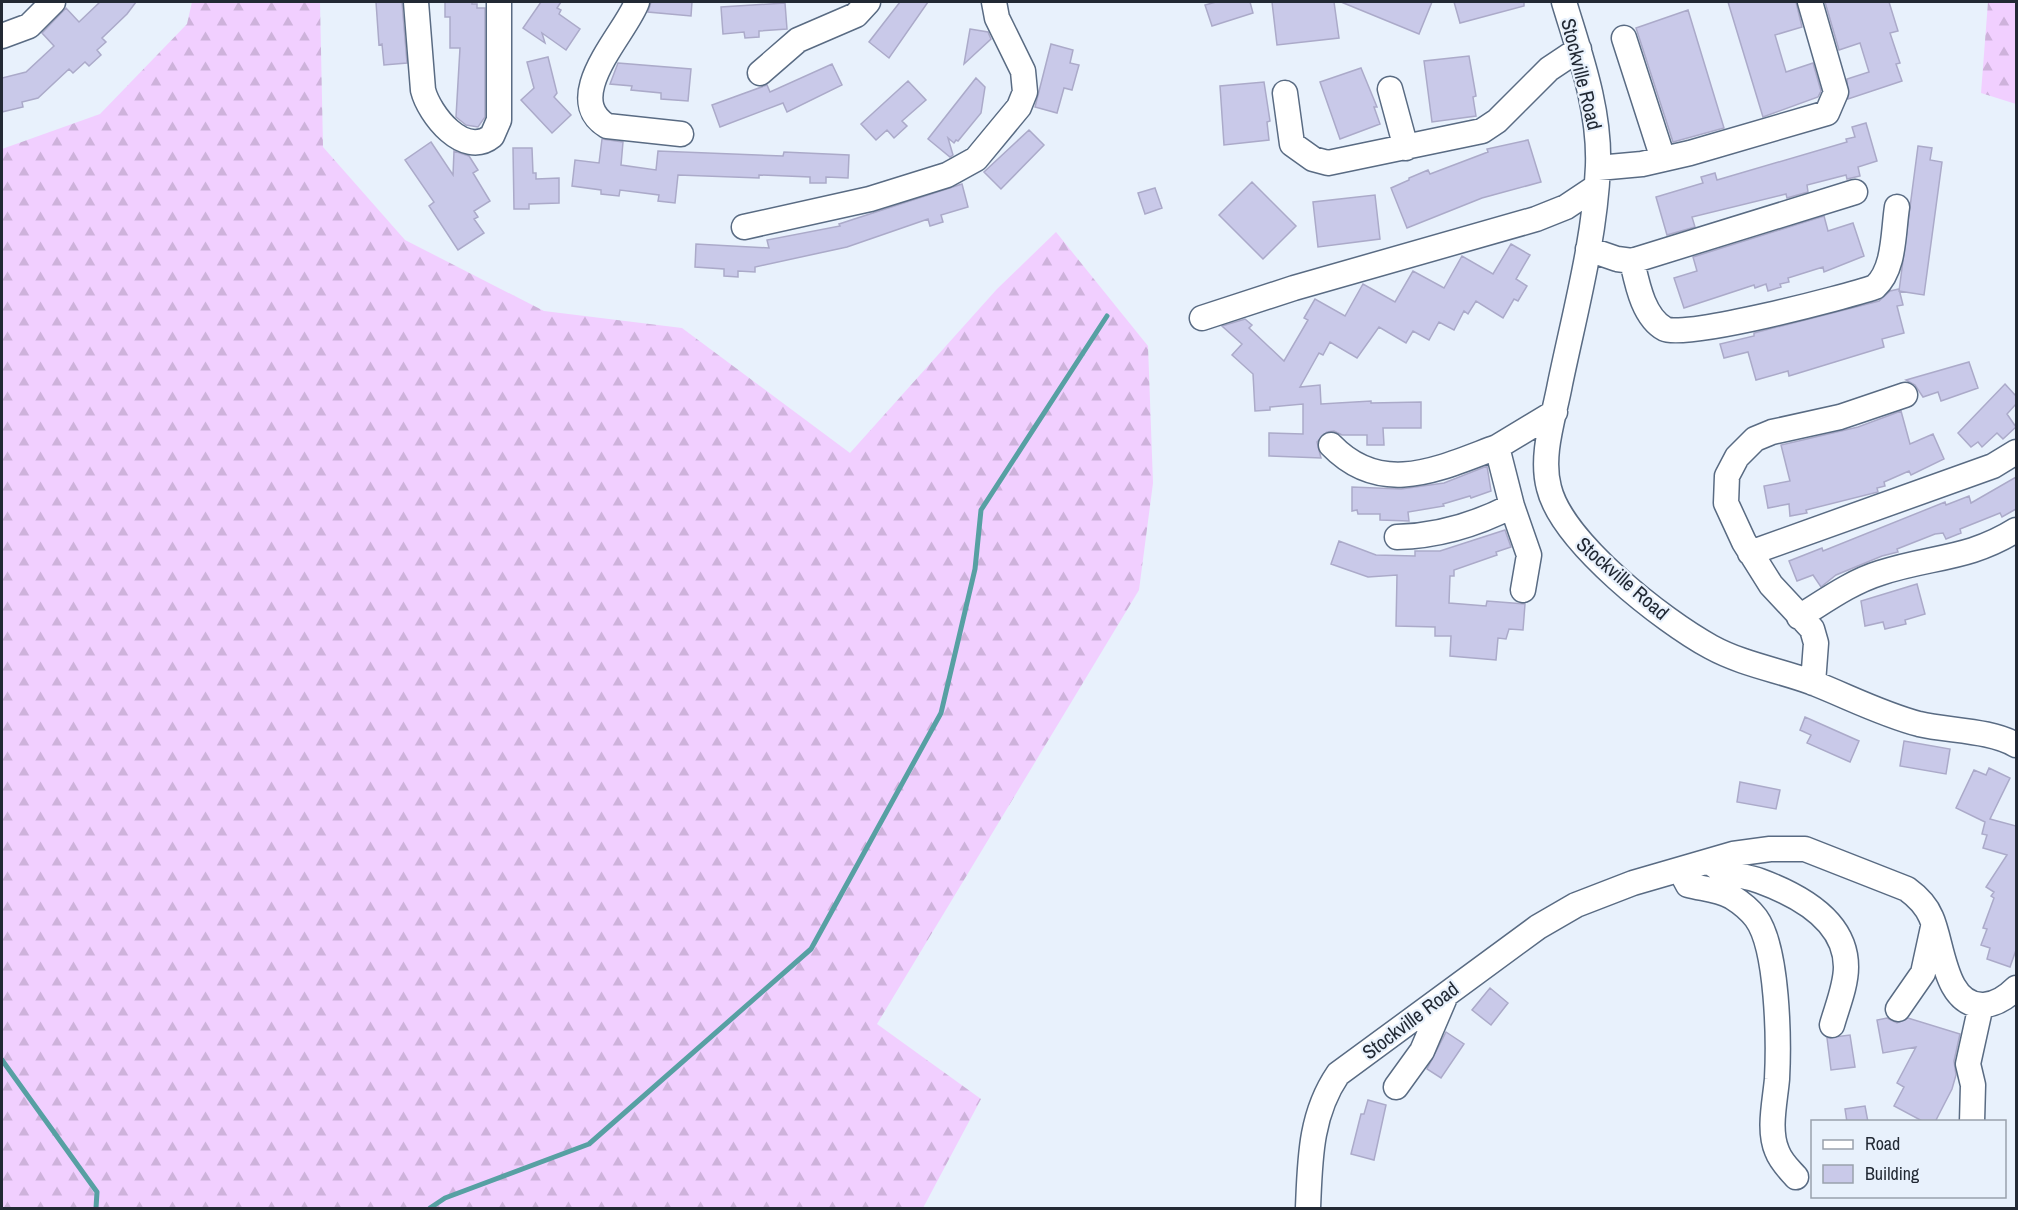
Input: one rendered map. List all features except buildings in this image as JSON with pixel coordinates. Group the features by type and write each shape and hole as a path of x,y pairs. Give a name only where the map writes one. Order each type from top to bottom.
{"street":[{"path":"2,36 29,26 53,2"},
{"path":"416,2 423,90 427,104 452,133 467,140 480,142 492,136 499,120 499,2"},
{"path":"637,2 631,17 603,57 593,78 593,111 599,121 607,126 681,134"},
{"path":"760,73 798,40 856,15 868,2"},
{"path":"744,227 870,199 947,175 976,159 1019,107 1025,92 1023,71 997,18 994,2"},
{"name":"Stockville Road","path":"1567,2 1597,118 1597,178 1588,249 1547,452 1548,487 1563,522 1584,548 1644,599 1709,646 1726,655 1813,683 1893,716 1932,727 2001,738 2016,745"},
{"path":"1202,318 1294,288 1536,219 1566,207 1597,178 1827,113 1836,92 1810,2"},
{"path":"1624,38 1663,159"},
{"path":"1285,93 1292,144 1313,159 1328,163 1464,136 1490,127 1549,69 1579,49"},
{"path":"1390,89 1406,148"},
{"path":"1588,249 1617,259 1632,261 1856,192"},
{"path":"1632,261 1641,295 1653,317 1662,327 1674,331 1687,331 1726,325 1875,287 1881,280 1889,262 1897,207"},
{"path":"1813,683 1816,643 1812,629 1771,585 1750,553 1731,517 1725,496 1727,476 1745,447 1772,432 1840,417 1905,395"},
{"path":"1332,445 1346,460 1365,470 1407,475 1440,468 1497,447 1555,412"},
{"path":"1497,447 1512,506 1529,555 1523,590"},
{"path":"1750,553 1993,466 2016,453"},
{"path":"1397,537 1445,532 1493,516 1512,506"},
{"path":"1799,617 1870,576 1906,565 1969,553 2016,530"},
{"name":"Stockville Road","path":"1308,1209 1313,1129 1331,1084 1338,1074 1538,927 1575,905 1633,883 1709,861 1770,849 1812,852 1907,889 1925,905 1934,923 1953,987 1961,998 1981,1005"},
{"path":"1709,861 1722,872 1759,881 1796,898 1830,924 1842,946 1846,965 1832,1025"},
{"path":"1680,870 1688,885 1717,891 1745,906 1756,918 1763,931 1774,985 1776,1009 1774,1140 1780,1158 1796,1177"},
{"path":"1898,1009 1923,973 1934,923"},
{"path":"1972,1120 1972,1085 1968,1064 1981,1005 2000,1001 2016,988"},
{"path":"1396,1087 1422,1052 1448,992"}],"green space":[{"path":"192,2 320,2 323,147 405,240 544,311 682,328 850,453 997,289 1056,232 1148,346 1153,483 1139,590 877,1024 981,1099 923,1208 2,1208 2,149 100,114 187,24"},
{"path":"1988,2 2016,2 2016,104 1981,93"}],"waterway":[{"path":"430,1208 445,1198 589,1144 811,949 941,713 975,569 981,510 1107,316"},
{"path":"2,1060 97,1192 96,1208"}]}
